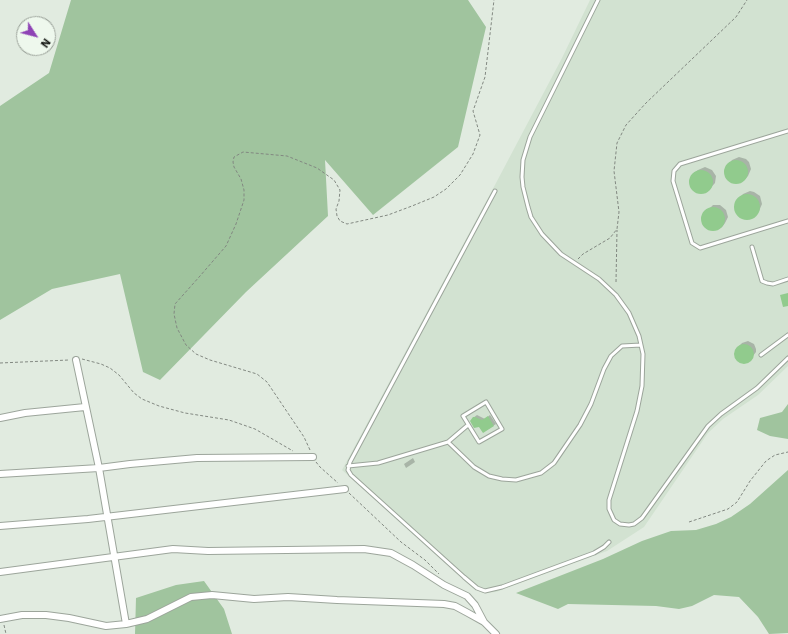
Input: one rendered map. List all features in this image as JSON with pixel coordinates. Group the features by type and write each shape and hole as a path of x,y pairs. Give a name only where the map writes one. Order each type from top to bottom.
{"street":[{"path":"76,360 99,468 126,624"},
{"path":"0,418 85,407"},
{"path":"0,474 99,468 197,458 313,457"},
{"path":"0,526 108,516 345,489"},
{"path":"0,572 173,549 208,551 364,549 391,553 413,564 444,585 467,596 475,605 484,622"},
{"path":"2,618 22,615 46,615 106,626 126,624 147,619 191,597 212,595 254,598 288,597 444,604 455,606 484,622 496,634"}],"lane":[{"path":"598,0 530,137 522,170 525,197 531,217 549,242 561,254 599,280 616,295 629,313 639,336 643,374 640,397 608,505 610,514 614,520 625,525 634,524 642,518 708,426 721,414 757,388 788,358"},
{"path":"788,131 680,164 674,171 673,181 692,243 700,248 788,221"},
{"path":"495,191 348,466 348,470 351,476 464,577 481,590 495,590 573,561 594,553 609,542"},
{"path":"752,247 762,281 772,284 788,278"},
{"path":"761,355 788,335"},
{"path":"448,442 474,468 489,476 516,480 541,473 554,463 580,424 591,404 604,369 611,356 622,346 641,345"},
{"path":"486,402 502,429 479,442 468,425 463,416 486,402"},
{"path":"348,466 378,463 448,442 468,425"}],"path":[{"path":"439,574 425,560 401,542 320,467 313,457 304,437 267,382 257,374 210,360 196,354 186,344 177,328 174,314 175,304 226,246 244,200 244,190 233,162 234,157 243,152 287,156 317,168 334,180 340,190 339,201 336,208 337,216 340,221 347,224 388,215 434,197 446,189 460,175 473,154 480,135 473,111 485,77 494,0"},
{"path":"616,282 617,229 619,212 614,171 617,143 626,125 646,103 736,17 747,0"},
{"path":"575,263 583,254 610,238 617,229"},
{"path":"0,363 83,359 101,364 110,368 119,375 134,393 142,399 159,406 185,413 229,420 254,429 296,453"},
{"path":"689,522 728,509 737,502 750,481 766,461 775,455 788,452"},
{"path":"2,618 6,634"}],"shaded area":[{"path":"590,0 788,0 788,366 758,395 723,419 708,433 644,527 607,551 496,592 483,593 473,588 342,470 562,58"}],"green space":[{"path":"71,0 468,0 486,27 458,147 373,215 325,160 328,216 246,292 160,380 143,372 120,274 52,289 0,320 0,106 49,73 54,56 56,56 56,50"},
{"path":"788,404 788,439 770,436 757,430 760,418 782,412"},
{"path":"788,470 788,633 769,634 758,617 739,597 714,595 692,606 679,609 656,606 568,604 558,609 516,593 603,559 642,541 671,531 696,530 716,524 731,517 750,504"},
{"path":"204,581 224,609 232,634 135,634 136,598 176,585"}],"building":[{"path":"736,160 745,163 748,172 745,181 736,184 727,181 724,172 727,163"},
{"path":"701,170 710,173 713,182 710,191 701,194 692,191 689,182 692,173"},
{"path":"747,194 756,198 760,207 756,216 747,220 738,216 734,207 738,198"},
{"path":"713,207 718,208 724,214 724,224 718,230 713,231 708,230 702,224 701,219 702,214 708,208"},
{"path":"788,293 788,306 783,307 780,295"},
{"path":"744,344 751,347 754,354 751,361 744,364 737,361 734,354 737,347"},
{"path":"488,416 494,426 483,433 479,427 474,428 470,421 473,417 482,420"}]}
